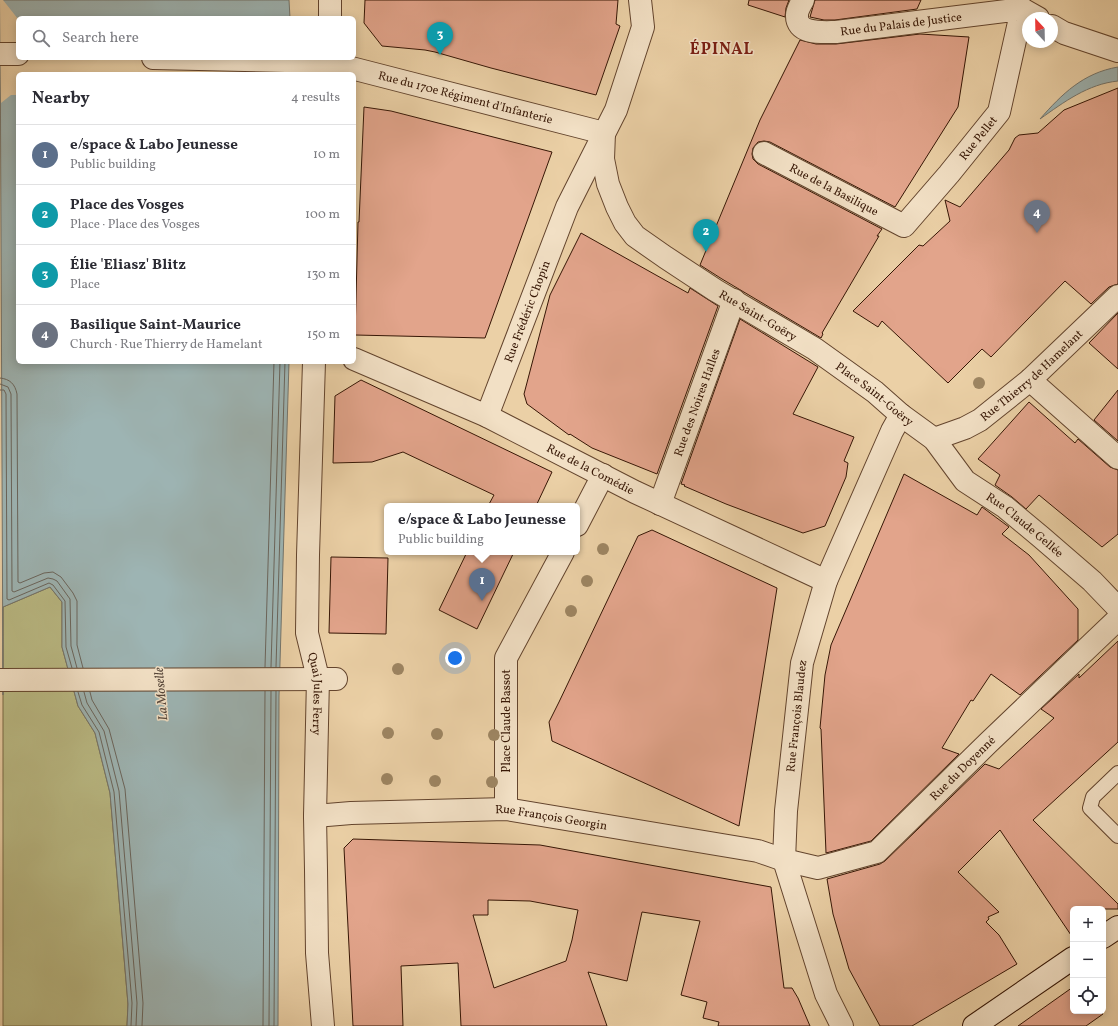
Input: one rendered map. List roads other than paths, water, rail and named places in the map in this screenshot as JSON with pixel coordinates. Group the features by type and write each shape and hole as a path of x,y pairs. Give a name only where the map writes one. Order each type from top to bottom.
{"street":[{"path":"330,0 330,16"},
{"name":"Rue Frédéric Chopin","path":"487,416 567,207 616,110 643,27 640,0"},
{"name":"Rue du Palais de Justice","path":"803,0 797,15 799,23 804,29 811,31 836,32 1026,9"},
{"name":"Rue Pellet","path":"904,226 949,174 999,112 1026,9"},
{"path":"1058,30 1064,33 1118,51"},
{"path":"0,54 16,54"},
{"name":"Rue du 170e Régiment d'Infanterie","path":"221,60 328,65 604,133"},
{"name":"Rue Saint-Goëry","path":"604,133 603,159 608,184 625,223 635,236 702,281 815,349"},
{"name":"Rue de la Basilique","path":"764,153 904,226"},
{"name":"Rue Thierry de Hamelant","path":"934,439 965,428 980,420 1030,380 1118,296"},
{"name":"Rue des Noires Halles","path":"660,504 734,300"},
{"name":"Place Saint-Goëry","path":"815,349 875,392 901,415 934,439"},
{"name":"Rue de la Comédie","path":"356,360 487,416 660,504 826,581"},
{"name":"Quai Jules Ferry","path":"314,364 307,633 327,679 315,816 317,953 324,1026"},
{"path":"1030,380 1118,458"},
{"name":"Rue François Blaudez","path":"842,1026 826,994 784,860 786,811 802,663 826,581 892,431 901,415"},
{"name":"Rue Claude Gellée","path":"934,439 965,481 1005,507 1092,581 1118,608"},
{"path":"580,519 603,475"},
{"name":"Place Claude Bassot","path":"506,809 506,658 561,555"},
{"name":"Rue du Doyenné","path":"784,860 818,868 877,852 988,743 1118,619"},
{"path":"5,680 327,679"},
{"name":"Rue François Georgin","path":"315,816 351,813 506,809 758,851 784,860"},
{"path":"1106,935 1118,927"},
{"path":"984,1023 1070,965"}],"lane":[{"path":"1118,773 1092,797 1090,808 1118,836"}],"water":[{"name":"La Moselle","path":"0,0 289,0 290,16 16,16 16,60 18,60 18,72 16,72 16,364 289,364 279,696 278,1026 127,1026 128,1004 110,793 95,733 78,706 62,647 62,602 50,587 3,607 3,695"},
{"path":"1118,67 1118,81 1086,90 1067,100 1040,119 1065,93 1084,79 1094,74"}],"place":[{"name":"Élie 'Eliasz' Blitz","path":"440,55"},
{"name":"Basilique Saint-Maurice","path":"1037,233"},
{"name":"Place des Vosges","path":"706,252"},
{"name":"e/space & Labo Jeunesse","path":"482,601"}],"district":[{"name":"ÉPINAL","path":"722,48"}]}
